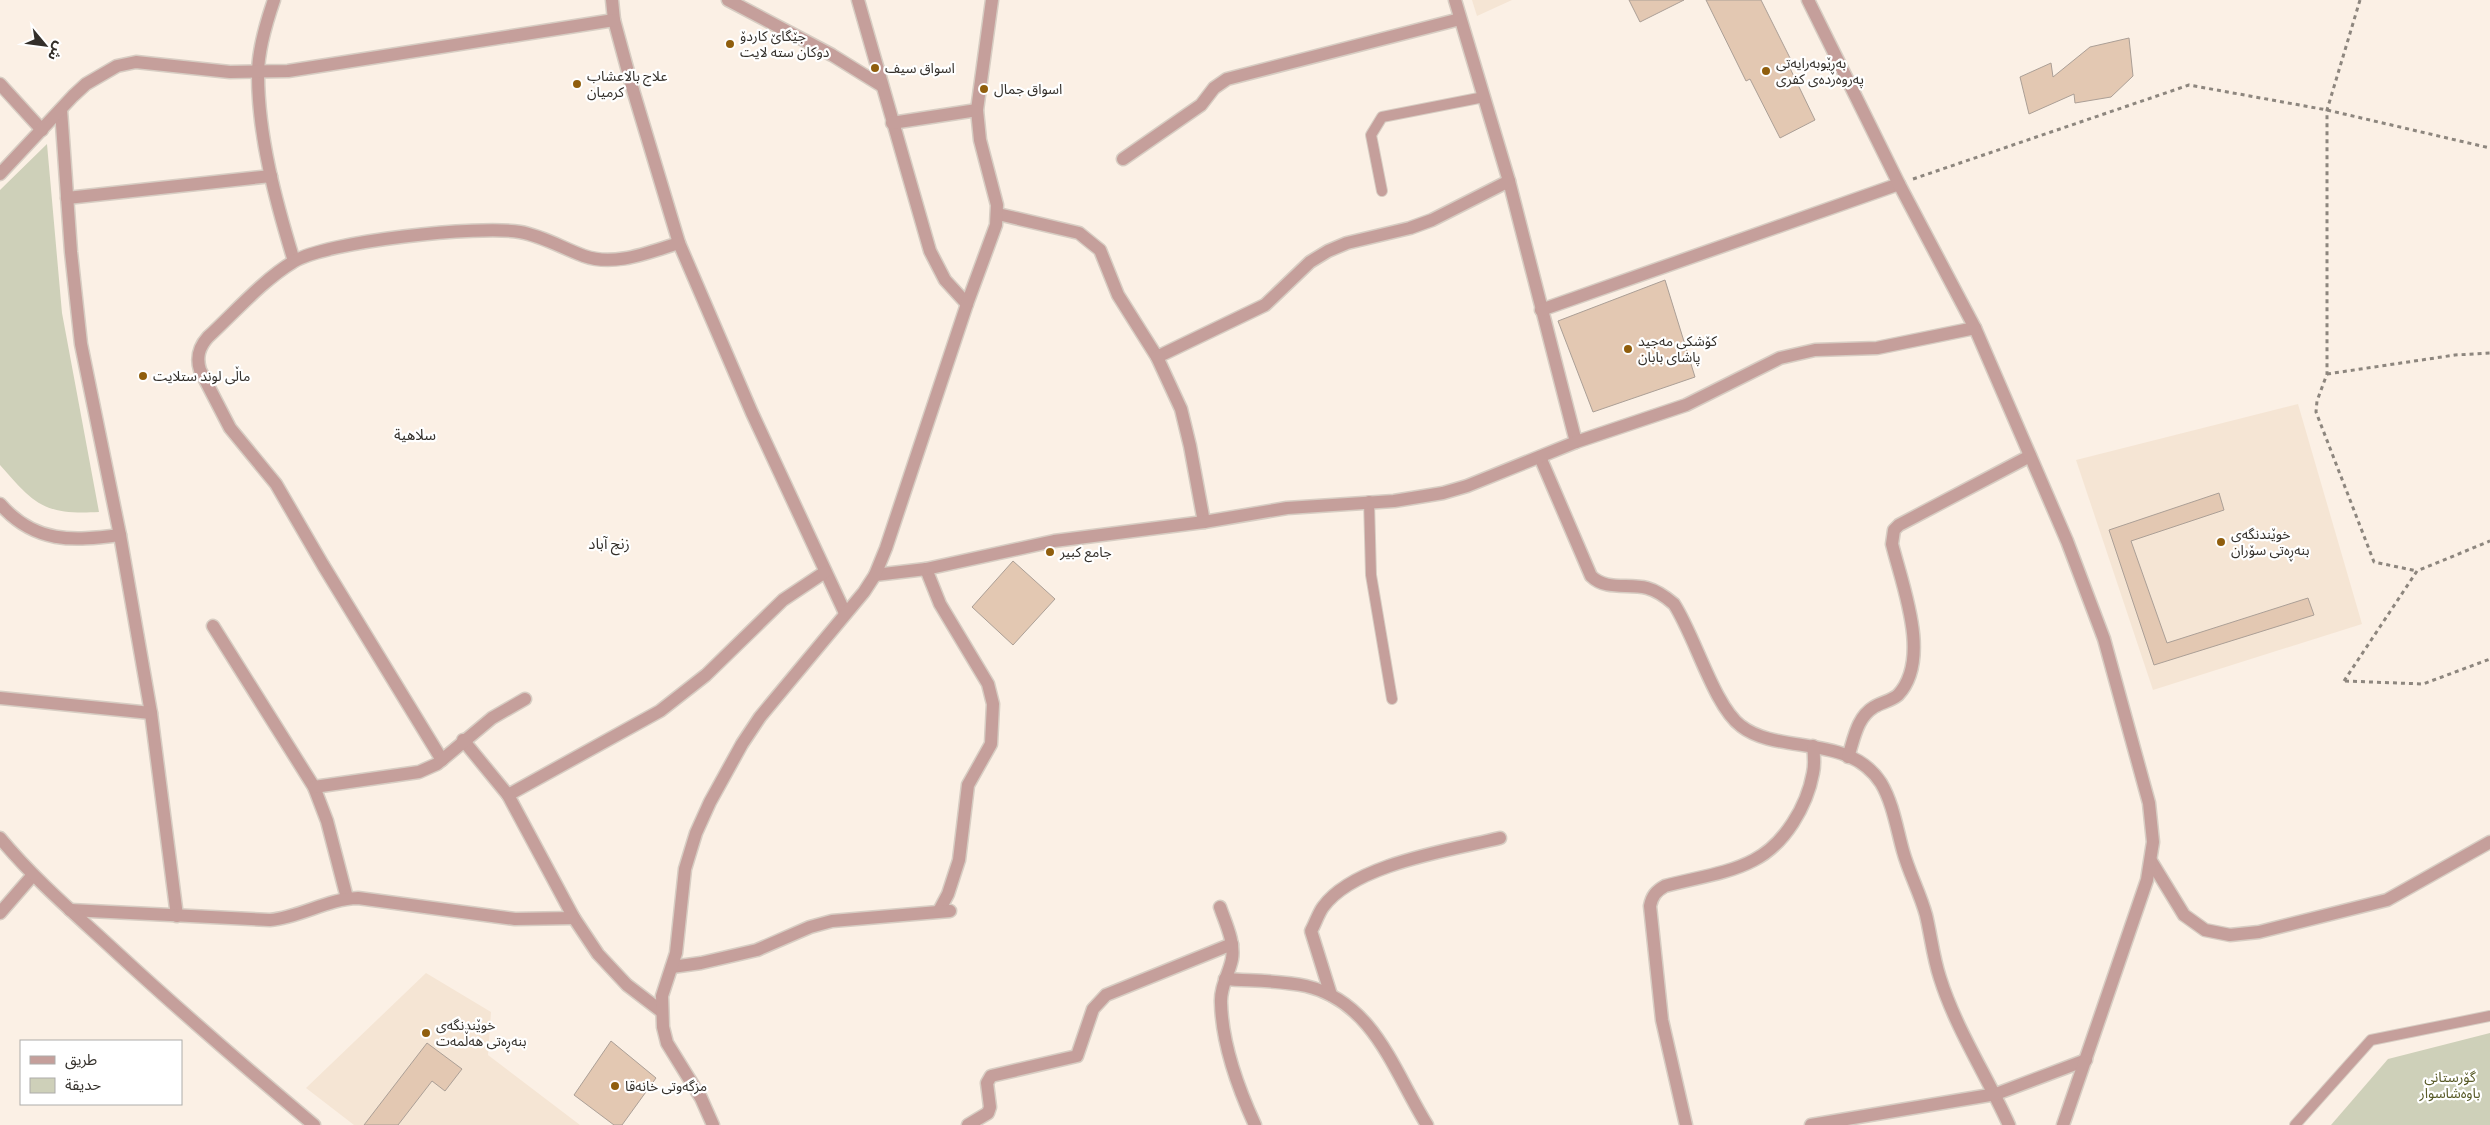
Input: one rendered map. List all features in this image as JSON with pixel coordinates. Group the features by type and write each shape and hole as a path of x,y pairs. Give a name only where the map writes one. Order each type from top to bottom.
{"street":[{"path":"274,0 264,36 258,73 264,134 271,176 294,261"},
{"path":"612,0 614,20 655,167 679,243 752,413 844,613"},
{"path":"728,0 832,55 882,86"},
{"path":"858,0 892,123 936,266 950,286 967,304"},
{"path":"713,1125 701,1098 668,1043 661,1011 662,996 672,966 678,939 679,906 684,869 710,802 733,758 760,717 844,613 864,592 875,575 886,548 998,214 980,140 977,110 992,0"},
{"path":"1454,0 1509,181 1576,442"},
{"path":"1808,0 1899,184 1975,328 2067,541 2104,639 2149,803 2153,842 2147,880 2063,1125"},
{"path":"1123,159 1201,105 1214,88 1227,79 1460,19"},
{"path":"0,174 86,84 116,66 136,62 258,73 319,67 614,20"},
{"path":"0,84 42,130"},
{"path":"61,110 75,298 82,344 120,535 151,713 177,916"},
{"path":"892,123 977,110"},
{"path":"67,198 271,176"},
{"path":"1157,357 1265,305 1310,262 1328,251 1347,243 1410,228 1432,220 1509,181"},
{"path":"1542,310 1899,184"},
{"path":"998,214 1071,230 1094,243 1100,250 1108,273 1129,317 1157,357 1174,391 1186,427 1204,522"},
{"path":"442,760 276,484 230,428 198,363 200,349 208,337 281,270 294,261 324,250 468,230 520,232 546,239 596,260 628,258 679,243"},
{"path":"875,575 926,570 1054,540 1204,522 1287,508 1419,498 1443,493 1576,442 1686,405 1780,358 1815,350 1877,348 1975,328"},
{"path":"1848,756 1862,718 1874,707 1896,696 1908,681 1911,671 1912,629 1892,544 1894,530 1899,525 2030,456"},
{"path":"1540,457 1591,576 1604,585 1647,588 1666,597 1680,613 1725,708 1732,718 1752,733 1814,746 1848,756 1867,766 1881,784 1891,810 1909,874 1926,914 1934,957 1943,986 1958,1021 1996,1094 2009,1125"},
{"path":"0,504 18,521 64,539 120,535"},
{"path":"672,966 701,963 757,950 810,927 832,921 945,911 948,894 959,860 968,785 991,744 993,704 988,684 940,604 926,570"},
{"path":"508,795 660,711 706,675 782,600 825,572"},
{"path":"213,626 314,786 327,821 347,898"},
{"path":"0,698 151,713"},
{"path":"314,786 409,775 429,768 442,760 463,740 492,718 525,699"},
{"path":"463,740 508,795 585,936 612,970 627,985 661,1011"},
{"path":"1686,1125 1662,1020 1650,906 1652,900 1659,889 1665,886 1746,863 1765,854 1776,844 1793,821 1808,788 1814,771 1814,746"},
{"path":"0,838 33,875 70,910 202,1030 314,1125"},
{"path":"1331,995 1311,931 1324,906 1351,883 1388,865 1500,838"},
{"path":"2151,861 2184,915 2205,930 2230,934 2259,932 2386,900 2490,842"},
{"path":"0,913 33,875"},
{"path":"70,910 277,920 301,915 326,903 347,898 515,919 574,918"},
{"path":"1220,907 1232,944 1233,957 1221,1001 1224,1024 1231,1058 1255,1125"},
{"path":"968,1125 988,1113 990,1107 987,1083 991,1076 1077,1056 1093,1009 1106,995 1232,944"},
{"path":"1226,978 1303,985 1331,995 1355,1011 1374,1033 1393,1060 1427,1125"},
{"path":"1811,1125 1996,1094 2086,1060"}],"lane":[{"path":"1382,191 1371,134 1382,117 1484,97"},
{"path":"1369,502 1371,575 1392,700"},
{"path":"2295,1125 2371,1040 2490,1016"}],"path":[{"path":"2360,0 2327,110 2327,374 2317,401 2316,412 2374,562 2417,570 2490,541"},
{"path":"1899,184 2189,85 2327,110 2490,148"},
{"path":"2327,374 2455,355 2490,353"},
{"path":"2417,570 2344,681 2423,684 2490,659"}],"shaded area":[{"path":"1472,0 1512,0 1477,16"},
{"name":"خوێندنگەی بنەڕەتی سۆران","path":"2298,404 2362,624 2153,690 2076,460"},
{"name":"خوێندنگەی بنەڕەتی هەڵمەت","path":"426,973 491,1012 488,1055 580,1125 354,1125 306,1088"}],"green space":[{"path":"47,144 62,313 99,512 65,512 42,505 22,490 0,465 0,190"},
{"name":"گۆرستانی باوەشاسوار","path":"2490,1033 2490,1125 2331,1125 2388,1059"}],"building":[{"path":"1629,0 1684,0 1640,22"},
{"name":"بەڕێوبەرایەتی پەروەردەی کفری","path":"1706,0 1761,0 1791,60 1787,62 1815,120 1780,138 1750,79 1746,81"},
{"path":"2129,38 2133,76 2111,97 2075,103 2074,94 2029,114 2020,77 2051,63 2053,77 2090,47"},
{"name":"کۆشکی مەجید پاشای بابان","path":"1665,280 1695,377 1593,412 1558,321"},
{"path":"2219,493 2224,510 2131,541 2167,643 2308,598 2314,615 2154,665 2109,530"},
{"path":"1013,561 1055,599 1013,645 972,607"},
{"name":"مزگەوتی خانەقا","path":"611,1041 656,1078 622,1125 614,1125 574,1095"},
{"path":"427,1043 462,1069 445,1091 432,1081 398,1125 364,1125"}],"place":[{"name":"جێگاێ کاردۆ دوکان ستە لایت","path":"730,44"},
{"name":"اسواق سيف","path":"875,68"},
{"name":"بەڕێوبەرایەتی پەروەردەی کفری","path":"1766,71"},
{"name":"علاج بالاعشاب كرميان","path":"577,84"},
{"name":"اسواق جمال","path":"984,89"},
{"name":"کۆشکی مەجید پاشای بابان","path":"1628,349"},
{"name":"ماڵی لوند ستلایت","path":"143,376"},
{"name":"خوێندنگەی بنەڕەتی سۆران","path":"2221,542"},
{"name":"جامع كبير","path":"1050,552"},
{"name":"خوێندنگەی بنەڕەتی هەڵمەت","path":"426,1033"},
{"name":"مزگەوتی خانەقا","path":"615,1086"}],"district":[{"name":"سلاهية","path":"415,434"},
{"name":"زنج آباد","path":"609,543"}]}
